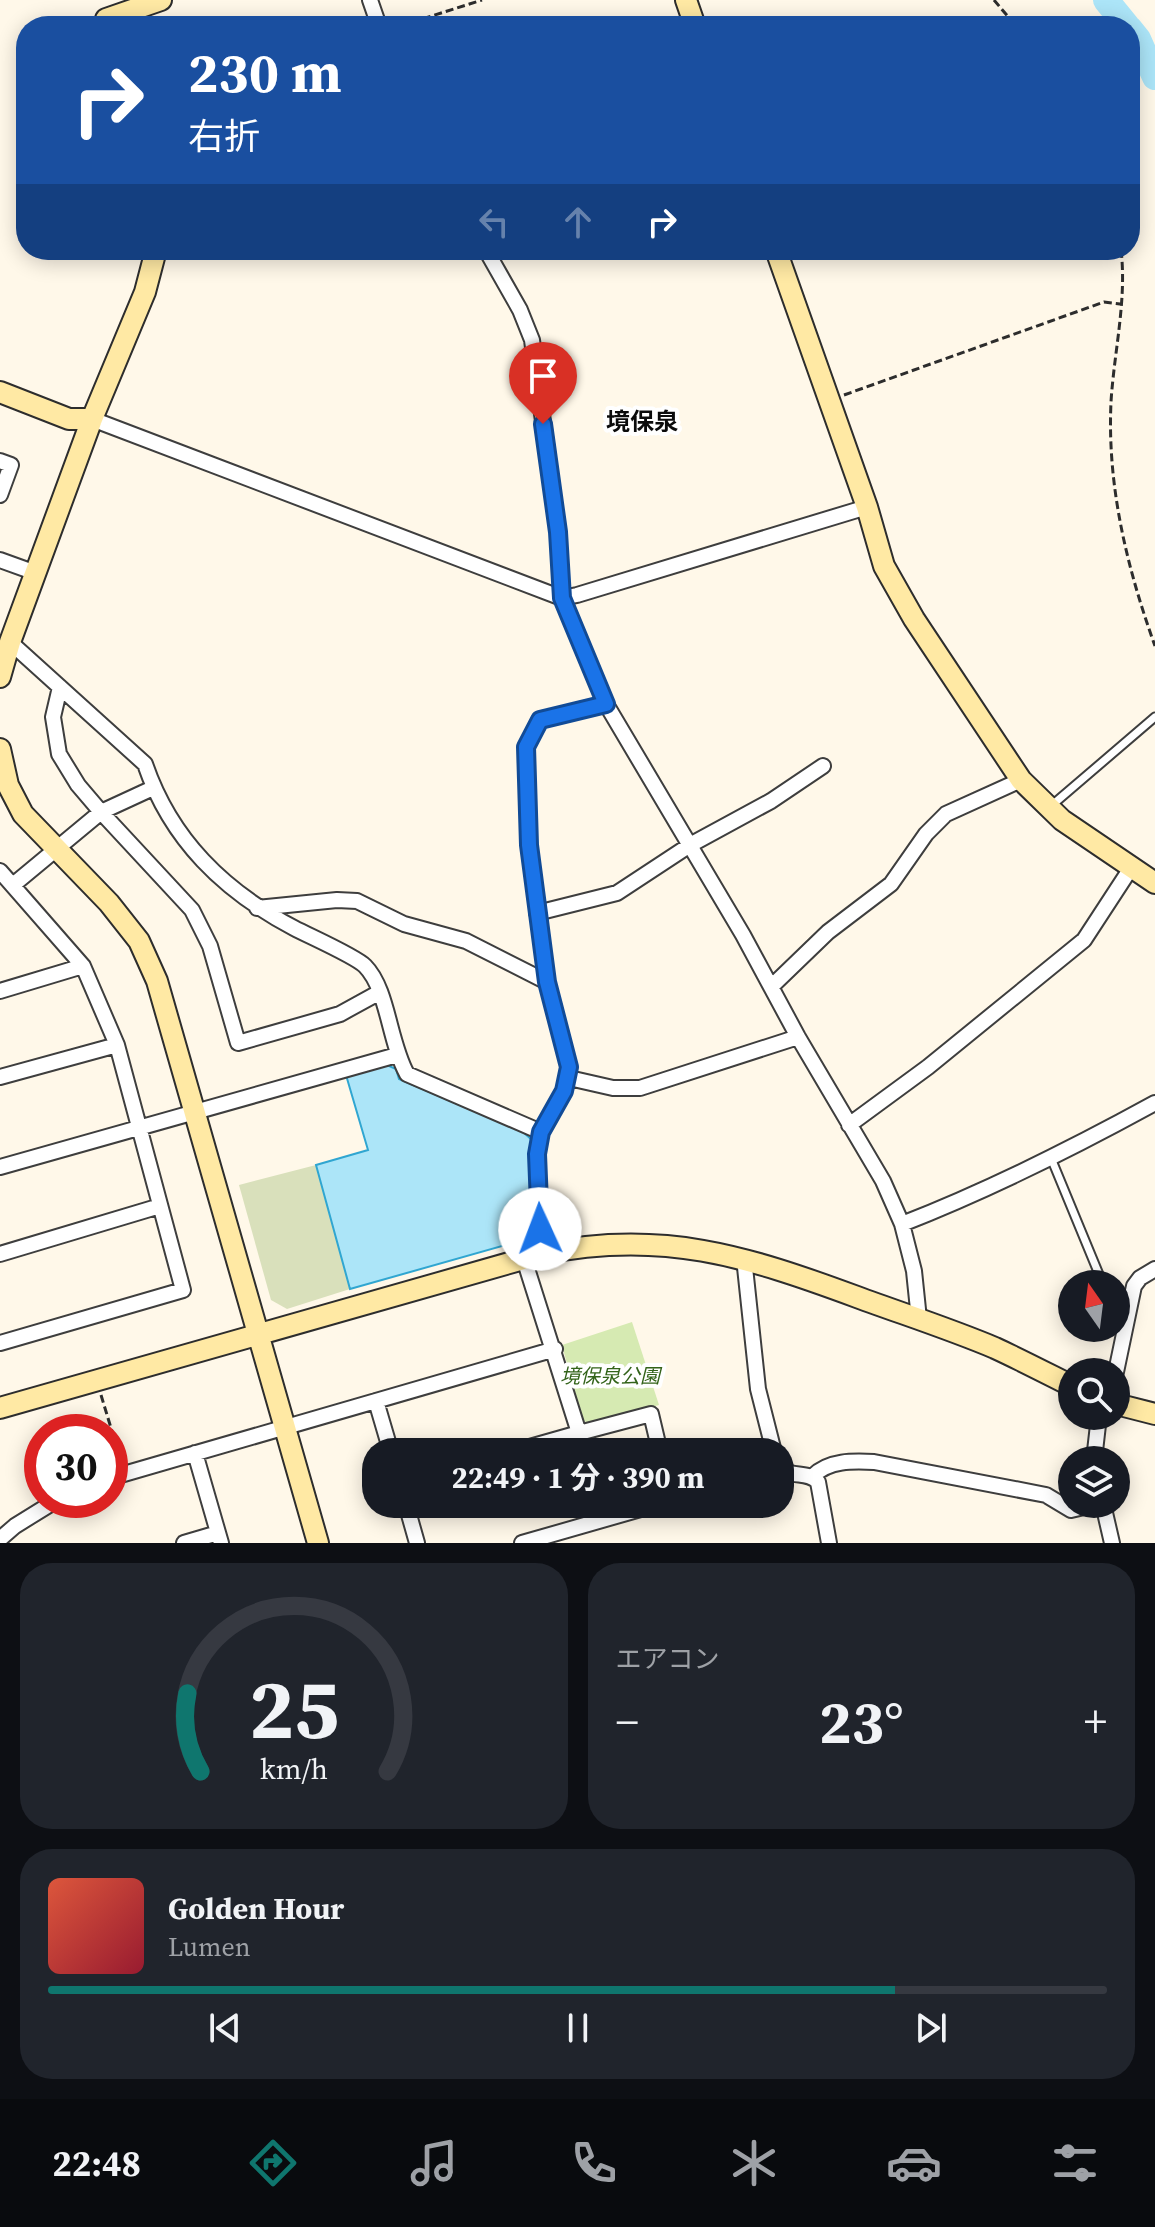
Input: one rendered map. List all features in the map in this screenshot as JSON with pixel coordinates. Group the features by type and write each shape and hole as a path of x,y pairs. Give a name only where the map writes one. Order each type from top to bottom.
{"street":[{"path":"104,15 161,0"},
{"path":"0,677 92,419 145,292 153,260"},
{"path":"492,260 520,310 532,340 558,532 562,598 606,704 883,1181 902,1224 914,1271 919,1319"},
{"path":"780,260 867,507 884,566 914,619 1021,780 1062,820 1155,883"},
{"path":"0,392 69,419 92,419 562,598 867,507"},
{"path":"0,461 11,465 0,495"},
{"path":"0,560 36,573"},
{"path":"10,642 145,764 153,788 170,820 197,856 256,908 364,965 380,992 397,1055 407,1074 541,1132"},
{"path":"60,687 53,717 59,754 78,785 101,812 192,910 210,946 238,1043 340,1014 380,992"},
{"path":"579,1433 533,1257 537,1154 541,1132 564,1091 569,1067 547,982 537,913 529,845 526,747 540,720 606,704"},
{"path":"0,749 8,785 23,814 109,903 139,941 157,981 318,1543"},
{"path":"537,913 617,893 690,845 771,801 823,766"},
{"path":"771,987 828,932 891,884 926,834 946,814 1021,780"},
{"path":"13,885 101,812 153,788"},
{"path":"849,1125 928,1067 1084,940 1131,868"},
{"path":"0,871 83,966 117,1045 183,1290 0,1343"},
{"path":"256,908 357,901 404,924 466,941 547,982"},
{"path":"0,991 83,966"},
{"path":"569,1078 613,1088 640,1088 798,1037"},
{"path":"0,1077 117,1045"},
{"path":"0,1167 397,1055"},
{"path":"902,1224 966,1199 1155,1103"},
{"path":"0,1254 160,1206"},
{"path":"0,1408 533,1257 576,1247 627,1244 692,1248 744,1258 810,1278 996,1349 1058,1379"},
{"path":"744,1258 758,1389 770,1438"},
{"path":"1130,1307 1134,1286 1140,1278 1155,1269"},
{"path":"128,1473 555,1349"},
{"path":"376,1401 387,1438"},
{"path":"1130,1408 1155,1414"},
{"path":"561,1438 651,1414 657,1438"},
{"path":"184,1543 219,1538 195,1453"},
{"path":"794,1475 813,1476 833,1465 874,1462 1046,1495 1058,1502"},
{"path":"813,1476 821,1493 829,1543"},
{"path":"0,1539 28,1518"},
{"path":"410,1518 417,1543"},
{"path":"522,1543 609,1518"},
{"path":"1104,1518 1112,1543"}],"lane":[{"path":"1049,808 1155,717"},
{"path":"1051,1158 1097,1270"}],"path":[{"path":"432,16 482,0"},
{"path":"994,0 1008,16"},
{"path":"1121,260 1111,404 1113,482 1128,563 1155,646"},
{"path":"829,401 1104,302 1120,304"},
{"path":"96,1380 103,1414"}],"green space":[{"path":"316,1165 350,1289 287,1309 271,1300 239,1185"},
{"name":"境保泉公園","path":"632,1322 659,1405 590,1424 582,1420 562,1345"}],"water":[{"path":"387,1065 396,1069 399,1079 523,1132 532,1140 529,1155 535,1231 527,1239 350,1289 316,1165 368,1150 346,1075"}],"waterway":[{"path":"1106,0 1119,16"},
{"path":"1140,43 1155,77"}],"district":[{"name":"境保泉","path":"642,422"}],"route":[{"path":"540,1229 537,1154 541,1132 564,1091 569,1067 543,959 529,845 526,747 540,720 606,704 562,598 558,532 543,424"}]}
